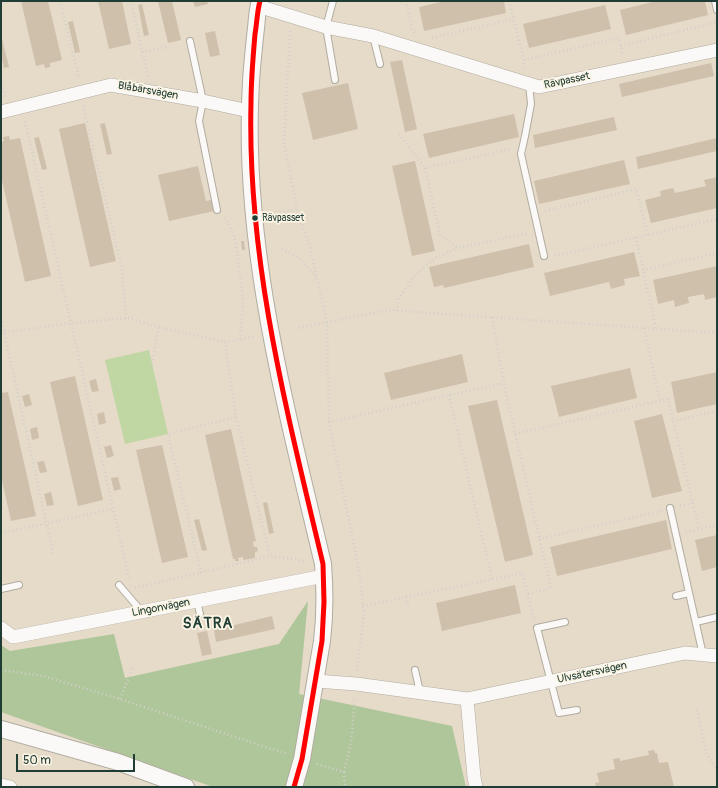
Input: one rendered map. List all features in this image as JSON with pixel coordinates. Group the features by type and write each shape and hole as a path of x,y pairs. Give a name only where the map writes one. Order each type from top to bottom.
{"street":[{"name":"Rävpasset","path":"259,3 290,16 326,27 373,36 539,87 717,50"},
{"path":"259,3 253,54 249,111 254,218 258,258 274,351 323,570 324,626 302,759 294,787"},
{"name":"Blåbärsvägen","path":"1,112 111,85 203,101 249,111"},
{"name":"Lingonvägen","path":"1,628 13,637 138,607 198,607 323,570"},
{"name":"Ulvsätersvägen","path":"316,681 356,684 467,699 686,653 717,656"},
{"path":"467,699 476,787"},
{"path":"1,729 118,762 186,787"},
{"path":"1,785 10,787"}],"lane":[{"path":"333,1 326,27 335,80"},
{"path":"715,1 717,10"},
{"path":"373,36 380,64"},
{"path":"190,41 203,101 198,121 217,210"},
{"path":"525,83 531,104 521,154 544,256"},
{"path":"670,508 703,655"},
{"path":"1,589 19,585"},
{"path":"119,585 138,607"},
{"path":"676,596 689,593"},
{"path":"696,622 717,617"},
{"path":"566,622 537,628 559,713 577,710"},
{"path":"415,670 420,692"}],"path":[{"path":"60,1 122,269 126,319"},
{"path":"131,1 151,92"},
{"path":"406,1 412,29 426,53"},
{"path":"509,1 524,60 525,83"},
{"path":"290,16 284,144 297,210 310,248 327,323 329,422 359,570 364,614 351,742 344,772 345,787"},
{"path":"420,41 514,19"},
{"path":"621,46 717,22"},
{"path":"524,60 619,38 626,69"},
{"path":"142,52 167,46"},
{"path":"22,107 131,589 138,607"},
{"path":"399,134 425,168 440,235 458,248"},
{"path":"425,168 523,147"},
{"path":"535,214 636,189 648,235"},
{"path":"217,210 228,222 234,236 237,252 243,301 240,339"},
{"path":"276,214 297,210"},
{"path":"544,256 553,256 717,219"},
{"path":"397,311 398,300 415,275 436,258 458,248 539,231"},
{"path":"636,237 656,328"},
{"path":"282,248 301,259 317,279"},
{"path":"643,270 717,253"},
{"path":"299,328 388,310 717,333"},
{"path":"492,317 515,434 551,588 528,594"},
{"path":"1,318 3,333 53,553"},
{"path":"3,333 71,323 129,318 159,327 225,342 259,336"},
{"path":"152,364 159,327"},
{"path":"644,328 660,401"},
{"path":"225,342 236,417 270,556"},
{"path":"329,422 504,383"},
{"path":"449,395 492,579"},
{"path":"515,434 668,399 699,529"},
{"path":"673,421 717,411"},
{"path":"201,573 168,434 236,417"},
{"path":"540,539 693,503"},
{"path":"1,533 113,509"},
{"path":"676,534 717,525"},
{"path":"131,589 270,556 323,570"},
{"path":"363,606 522,573 537,628"},
{"path":"406,597 409,608"},
{"path":"120,699 133,668"},
{"path":"1,670 43,676 120,699 344,772"},
{"path":"696,710 707,754 717,770"}],"green space":[{"path":"149,350 168,434 125,444 105,360"},
{"path":"308,601 299,694 452,726 466,787 213,787 1,712 1,645 10,651 114,634 125,678 279,644"}],"building":[{"path":"21,1 48,1 62,60 50,63 50,67 45,68 44,64 36,66"},
{"path":"98,1 122,1 131,44 109,49"},
{"path":"158,1 172,1 181,40 168,43"},
{"path":"193,1 207,1 208,4 195,7"},
{"path":"445,1 504,1 506,13 424,31 419,7"},
{"path":"656,1 705,1 708,15 626,35 620,10"},
{"path":"142,4 149,35 144,36 138,5"},
{"path":"605,5 611,29 529,48 523,24"},
{"path":"73,21 80,52 75,53 68,22"},
{"path":"215,31 220,55 210,57 205,33"},
{"path":"1,35 9,67 4,68 1,55"},
{"path":"402,60 417,129 405,132 390,62"},
{"path":"711,63 714,76 622,97 619,84"},
{"path":"348,83 358,129 313,140 302,93"},
{"path":"514,114 519,137 429,158 423,134"},
{"path":"614,117 617,130 535,148 533,135"},
{"path":"85,123 116,261 90,267 59,129"},
{"path":"105,123 112,154 107,155 100,124"},
{"path":"9,136 10,140 20,138 51,276 25,282 1,176 1,142 4,141 3,137"},
{"path":"39,137 47,169 42,170 34,138"},
{"path":"717,138 717,151 638,169 636,157"},
{"path":"624,160 630,184 539,204 534,181"},
{"path":"415,161 435,251 412,256 392,166"},
{"path":"198,166 206,201 212,200 214,211 169,221 158,175"},
{"path":"717,177 717,208 651,223 645,200 661,196 660,191 673,188 675,193 706,186 704,180"},
{"path":"241,241 244,241 245,250 242,250"},
{"path":"529,244 534,267 444,288 443,285 434,287 429,267"},
{"path":"634,252 640,276 624,279 625,285 611,289 609,282 550,296 544,273"},
{"path":"717,266 717,297 705,300 704,294 688,297 689,303 675,307 674,300 658,304 653,280"},
{"path":"462,354 468,382 391,400 384,373"},
{"path":"630,368 637,398 559,417 551,386"},
{"path":"717,372 717,404 677,413 671,382"},
{"path":"75,376 103,500 78,506 50,382"},
{"path":"96,379 99,391 92,392 89,381"},
{"path":"8,392 36,516 11,521 1,476 1,393"},
{"path":"29,394 32,405 25,407 22,396"},
{"path":"497,400 533,555 505,562 468,406"},
{"path":"104,412 106,423 99,425 97,414"},
{"path":"662,414 682,491 652,498 634,421"},
{"path":"37,427 39,438 32,440 30,429"},
{"path":"231,429 256,541 253,542 254,547 257,547 258,551 255,552 255,558 243,560 243,557 238,558 239,561 235,561 235,559 233,559 205,435"},
{"path":"111,445 114,456 107,458 104,447"},
{"path":"162,445 188,557 162,563 136,450"},
{"path":"44,461 47,472 40,473 37,462"},
{"path":"118,477 121,489 114,491 111,478"},
{"path":"51,492 54,505 47,506 44,494"},
{"path":"267,502 274,533 269,534 263,503"},
{"path":"199,519 207,550 202,551 194,520"},
{"path":"666,520 672,549 557,576 550,547"},
{"path":"717,535 717,567 702,571 695,540"},
{"path":"515,585 521,613 442,631 436,603"},
{"path":"272,616 275,629 216,642 214,630"},
{"path":"207,631 212,654 202,656 197,633"},
{"path":"654,750 655,753 657,753 659,763 668,762 674,787 596,787 595,783 599,782 597,773 615,769 613,759 620,758 620,761 649,755 648,751"}],"transit line":[{"path":"260,1 255,34 251,94 251,162 256,220 272,336 283,393 323,564 324,602 322,641 302,759 294,787"}],"place":[{"name":"Rävpasset","path":"255,218"}],"district":[{"name":"SÄTRA","path":"208,624"}]}
